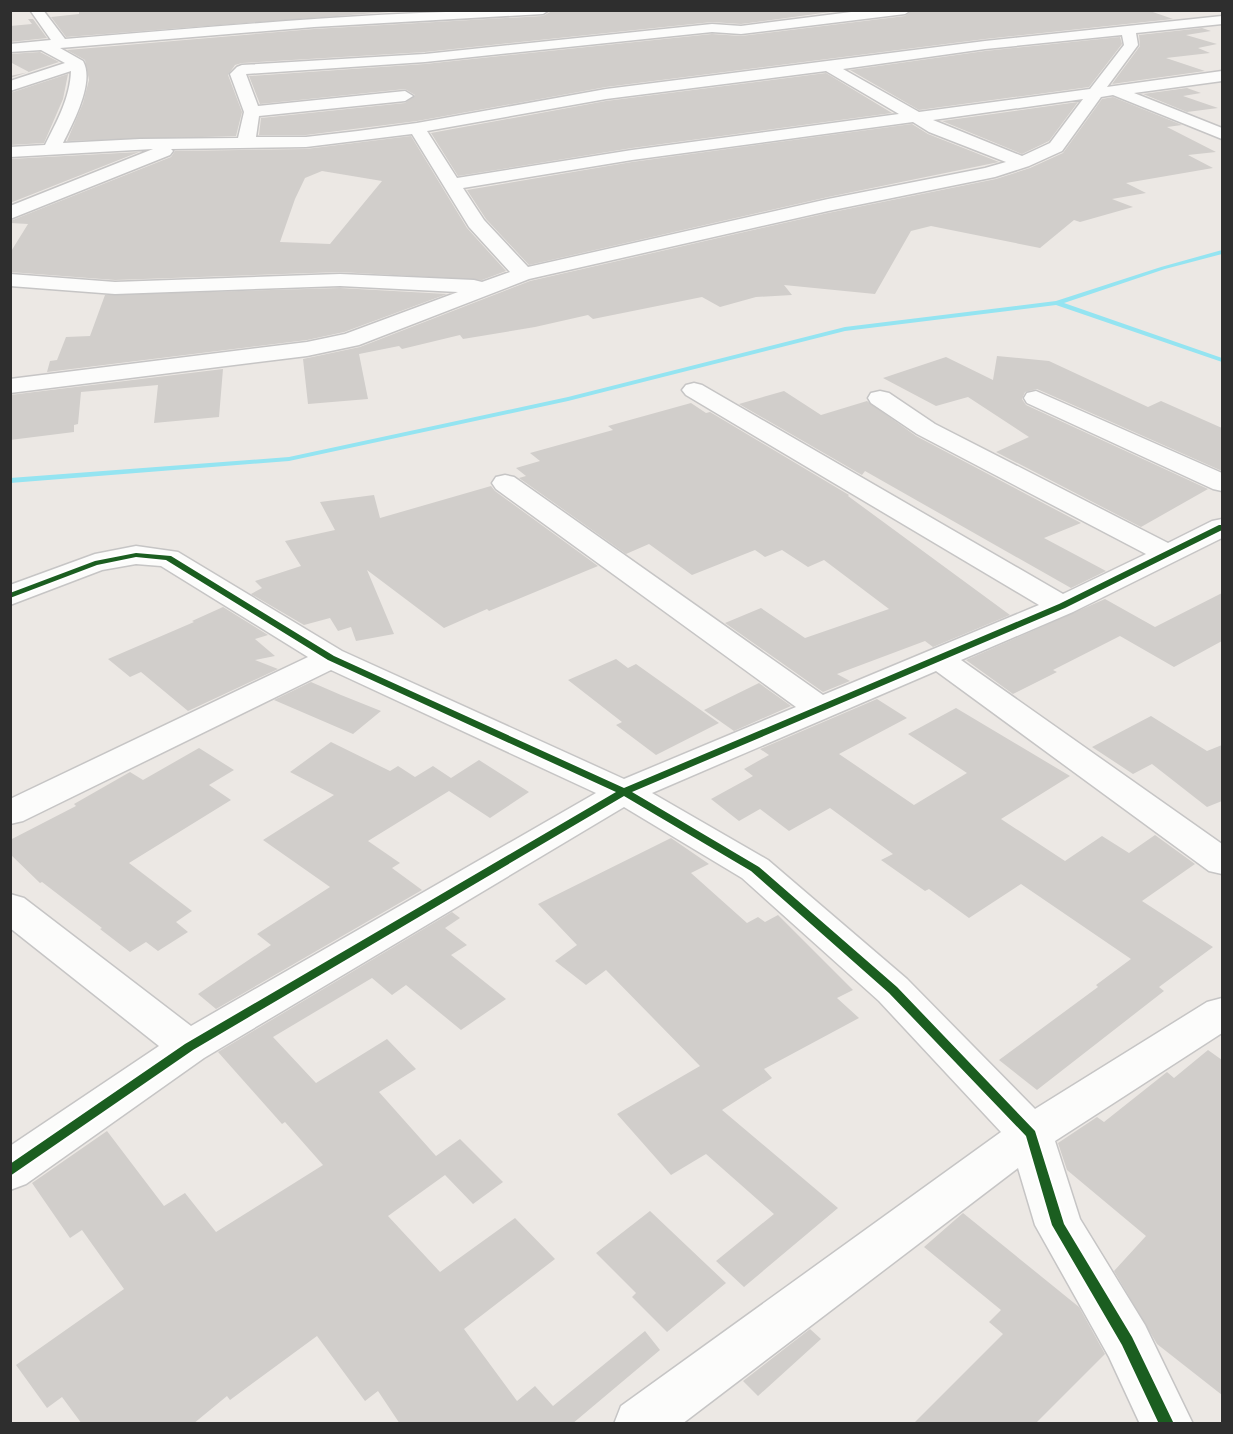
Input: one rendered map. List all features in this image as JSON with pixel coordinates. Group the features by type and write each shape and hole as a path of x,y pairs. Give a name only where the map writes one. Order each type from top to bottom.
{"street":[{"path":"36,10 60,43"},
{"path":"10,48 401,14 543,10"},
{"path":"701,10 712,28 740,45"},
{"path":"246,143 252,112 238,74 242,70 425,58 712,28 741,30 905,10"},
{"path":"858,16 878,29"},
{"path":"210,18 225,29"},
{"path":"556,19 576,43"},
{"path":"10,152 140,144 306,142 417,128 606,94 829,67 985,45 1222,20"},
{"path":"10,386 307,350 351,340 523,274 828,205 989,173 1023,162 1056,147 1131,45 1128,30"},
{"path":"898,42 918,55"},
{"path":"43,45 78,64"},
{"path":"769,61 788,72"},
{"path":"10,86 78,64"},
{"path":"52,149 76,97 78,64"},
{"path":"829,67 935,128 1023,162"},
{"path":"453,184 632,154 1222,76"},
{"path":"1114,90 1222,134"},
{"path":"252,112 405,96"},
{"path":"417,128 476,224 523,274"},
{"path":"10,213 183,144"},
{"path":"10,280 115,288 340,280 488,287"},
{"path":"10,295 35,283"},
{"path":"694,390 1062,606"},
{"path":"880,398 926,429 1168,554"},
{"path":"1036,398 1222,483"},
{"path":"505,483 821,709"},
{"path":"10,1171 189,1047 624,792 1062,606 1222,527"},
{"path":"10,596 95,563 136,555 168,558 331,658 624,792 755,869 893,990 1031,1134 1058,1225 1127,1341 1167,1424"},
{"path":"10,813 331,658"},
{"path":"939,659 1222,862"},
{"path":"10,907 189,1047"},
{"path":"640,1424 1031,1134 1222,1013"}],"building":[{"path":"79,10 389,10 389,12 66,37 51,17 79,14"},
{"path":"845,10 741,24 712,22 425,52 242,63 235,65 228,75 242,112 236,136 67,141 83,103 89,80 85,60 67,50 314,29 543,16 550,12"},
{"path":"913,10 1147,10 1173,19 985,39 606,87 417,121 306,135 259,135 261,118 405,103 415,95 405,89 260,104 249,76 425,64 712,34 741,36 905,16"},
{"path":"28,19 33,19 47,38 10,42 10,26 32,24"},
{"path":"1202,28 1211,31 1186,35 1217,44 1198,48 1210,53 1166,58 1205,71 1112,84 1140,46 1139,35"},
{"path":"1120,37 1122,44 1089,87 919,110 850,70 985,51"},
{"path":"40,52 59,62 29,72 10,62 10,54"},
{"path":"826,73 892,113 632,148 458,176 431,133 606,101"},
{"path":"68,74 63,99 44,143 10,145 10,93"},
{"path":"1187,88 1201,93 1183,96 1218,108 1187,112 1143,94"},
{"path":"1113,97 1182,125 1167,127 1216,152 1188,155 1213,168 1126,183 1146,193 1112,199 1133,207 1080,222 1074,220 1040,248 931,226 911,231 875,294 784,285 792,295 756,297 720,307 702,297 593,319 588,315 463,339 460,335 402,349 399,346 359,354 368,399 308,404 303,359 360,347 530,281 828,213 996,179 1030,168 1063,153 1102,99"},
{"path":"1078,102 1049,141 1022,154 942,121"},
{"path":"912,124 928,134 999,162 828,197 529,265 486,219 467,190 632,162"},
{"path":"411,136 467,228 506,271 482,280 340,272 115,280 10,272 10,253 28,224 10,223 10,221 171,157 175,151 306,149","holes":["322,171 382,181 330,244 280,242 305,178"]},
{"path":"139,152 10,203 10,159"},
{"path":"340,288 447,294 344,332 307,340 47,372 50,361 57,360 66,337 90,336 105,295"},
{"path":"997,356 1049,361 1148,407 1161,401 1222,428 1222,471 1037,389 1025,392 1022,399 1026,405 1208,489 1141,527 996,452 1029,437 968,397 936,406 883,378 946,357 993,380"},
{"path":"223,369 219,417 154,423 158,385 81,392 78,424 74,425 74,432 10,440 10,395"},
{"path":"784,391 821,415 867,401 916,436 1081,523 1044,538 1106,571 1071,588 865,471 862,475 739,404"},
{"path":"691,403 849,495 1010,615 933,647 925,641 837,674 850,681 823,692 725,623 761,608 805,638 889,609 824,560 808,567 782,550 765,557 755,550 692,575 649,544 626,554 519,478 526,476 516,468 540,461 530,453 613,430 608,426"},
{"path":"491,486 598,566 444,628 367,570 394,634 356,641 351,627 338,631 330,618 304,625 251,594 262,588 255,581 301,566 285,541 335,530 320,502 374,495 380,518"},
{"path":"1222,593 1222,641 1174,667 1120,636 1053,670 1057,672 1013,694 966,660 1105,599 1155,627"},
{"path":"223,607 268,635 255,639 275,656 255,660 278,669 188,711 141,672 130,677 108,659 194,622 192,621"},
{"path":"616,659 628,668 636,664 719,723 656,755 616,725 622,722 568,680"},
{"path":"311,682 381,711 353,734 274,700"},
{"path":"759,683 791,706 734,731 704,710"},
{"path":"877,699 907,718 839,754 914,805 967,773 908,734 956,708 1070,776 1001,819 1065,861 1102,836 1129,853 1155,835 1195,864 1142,901 1213,947 1159,987 1164,991 1037,1090 999,1060 1098,987 1096,985 1131,959 1021,884 969,918 929,889 925,891 881,860 893,854 830,808 789,831 760,809 739,821 711,799 753,776 744,769 769,755 760,749"},
{"path":"1151,716 1207,751 1222,745 1222,801 1207,807 1152,764 1133,774 1092,747"},
{"path":"331,742 390,771 398,766 415,777 433,766 451,778 479,760 529,792 490,818 449,791 368,841 400,863 392,868 422,890 216,1009 198,994 271,945 257,934 330,887 263,840 334,795 290,772"},
{"path":"199,748 234,770 209,785 231,800 129,863 192,911 176,922 188,932 158,951 146,942 130,952 42,882 40,883 10,854 10,840 76,806 74,804 130,772 143,780"},
{"path":"671,838 709,864 691,873 747,923 758,917 765,922 778,915 853,990 837,998 859,1018 764,1069 772,1078 722,1110 838,1208 744,1287 716,1261 774,1214 706,1154 671,1175 617,1114 700,1066 606,970 586,985 555,961 577,945 538,904"},
{"path":"452,912 460,918 445,928 467,945 451,955 506,999 461,1030 406,985 392,995 372,978 273,1037 316,1083 387,1039 416,1069 379,1092 436,1156 460,1139 503,1182 473,1204 445,1175 388,1216 440,1272 515,1218 555,1259 464,1329 517,1401 535,1386 553,1406 645,1331 660,1350 572,1424 400,1424 378,1391 365,1401 317,1336 230,1400 227,1396 193,1424 82,1424 62,1397 47,1408 16,1365 124,1289 82,1230 70,1238 32,1183 107,1131 164,1206 185,1193 216,1232 323,1165 285,1122 282,1124 218,1052"},
{"path":"1208,1050 1222,1060 1222,1395 1157,1344 1114,1271 1146,1236 1067,1170 1058,1143 1097,1117 1104,1122 1167,1072 1174,1078"},
{"path":"650,1211 726,1283 667,1332 632,1297 636,1293 596,1253"},
{"path":"963,1213 1079,1307 1105,1354 1035,1424 913,1424 1003,1334 989,1322 1001,1310 924,1247"},
{"path":"810,1329 821,1339 758,1396 743,1381"}],"waterway":[{"path":"1057,303 1163,268 1222,252"},
{"path":"10,481 289,459 568,399 845,329 1057,303"},
{"path":"1057,303 1222,360"}],"cycle path":[{"path":"10,1171 189,1047 624,792 1062,606 1222,527"},
{"path":"10,596 95,563 136,555 168,558 331,658 624,792 755,869 893,990 1031,1134 1058,1225 1127,1341 1167,1424"}]}
